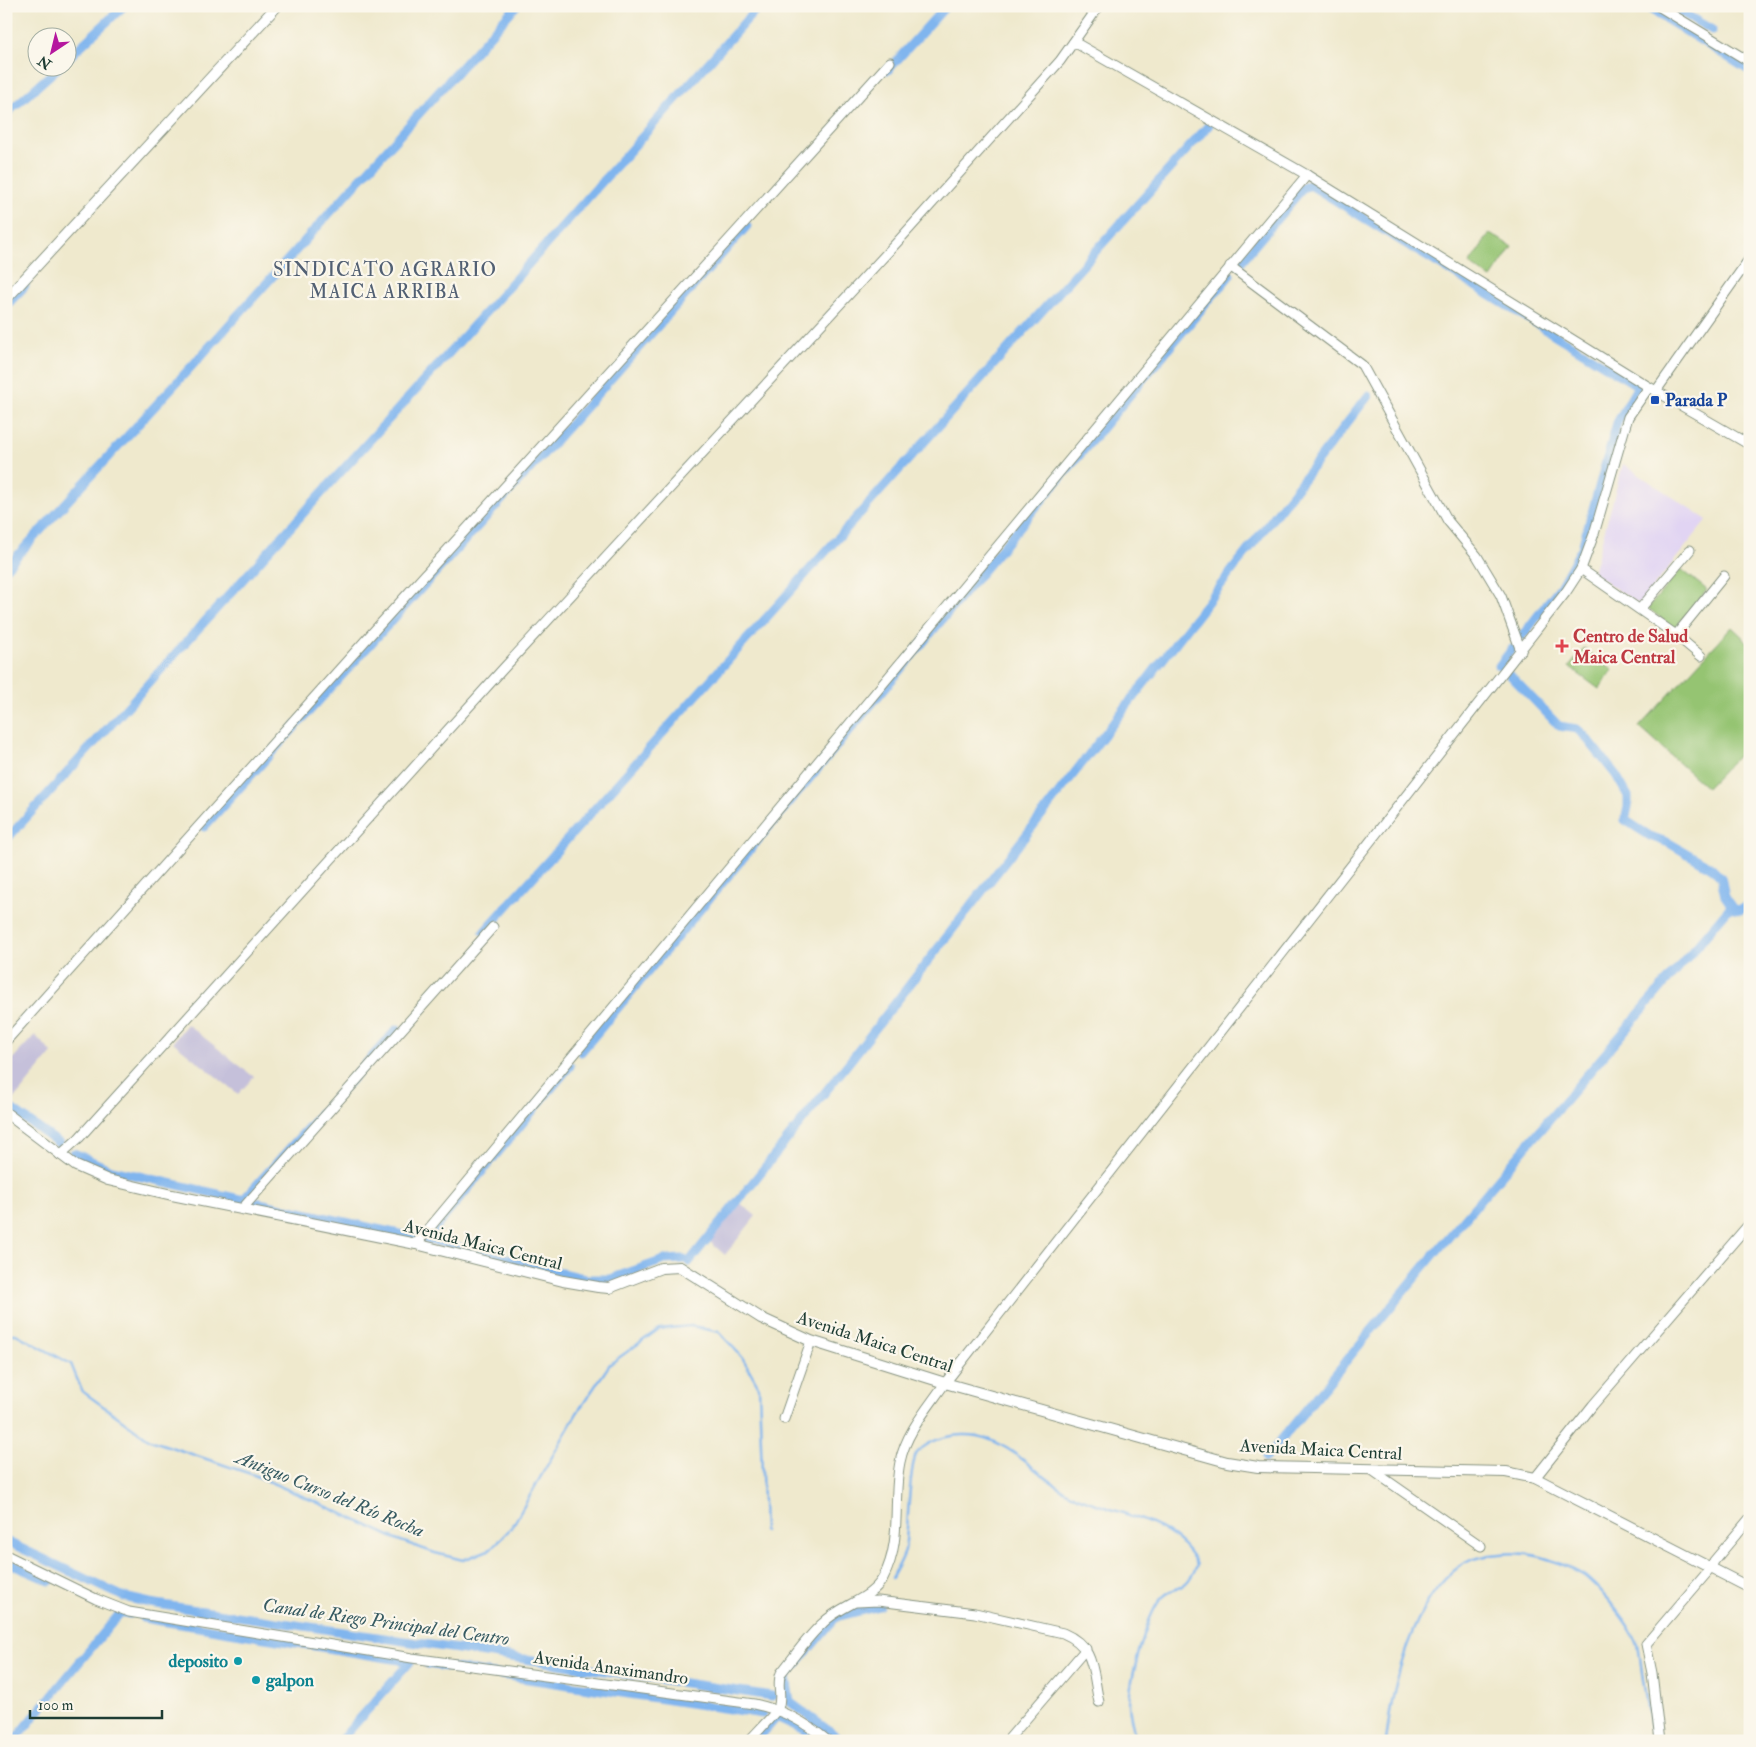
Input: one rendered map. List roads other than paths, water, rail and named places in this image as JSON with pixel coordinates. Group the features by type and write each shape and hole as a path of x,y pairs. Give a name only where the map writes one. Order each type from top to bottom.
{"street":[{"path":"6,299 276,6"},
{"path":"60,1155 79,1138 495,677 900,239 1074,42 1099,6"},
{"path":"1658,6 1750,62"},
{"path":"1074,42 1307,175 1653,389 1750,445"},
{"path":"6,1041 364,642 890,62"},
{"path":"416,1244 1307,175"},
{"path":"749,1741 778,1709 780,1694 778,1682 781,1673 822,1623 874,1590 888,1566 897,1526 897,1490 900,1459 909,1436 945,1383 1216,1035 1521,651 1581,569 1594,534 1628,417 1653,389 1750,258"},
{"path":"1230,266 1362,365 1448,520 1477,556 1501,596 1521,651"},
{"path":"1640,609 1690,550"},
{"path":"1581,569 1676,635 1700,656"},
{"path":"1676,635 1724,576"},
{"path":"242,1209 492,927"},
{"name":"Avenida Maica Central","path":"6,1113 76,1166 108,1180 416,1244 563,1281 598,1287 609,1288 661,1268 680,1267 761,1318 811,1341 945,1383 1227,1462 1258,1467 1506,1472 1535,1478 1750,1588"},
{"path":"1535,1478 1593,1405 1750,1223"},
{"path":"784,1419 811,1341"},
{"path":"1372,1470 1481,1546"},
{"path":"1660,1741 1652,1674 1646,1644 1711,1568 1750,1518"},
{"name":"Avenida Anaximandro","path":"6,1555 96,1599 129,1612 412,1658 754,1704 778,1709 798,1719 828,1741"},
{"path":"854,1602 878,1601 1001,1618 1063,1633 1075,1638 1086,1649 1098,1702"},
{"path":"1007,1741 1086,1649"}],"waterway":[{"path":"78,49 124,6"},
{"path":"6,568 201,356 516,6"},
{"path":"6,840 450,352 759,6"},
{"path":"888,70 946,6"},
{"path":"1645,6 1750,71"},
{"path":"1671,6 1712,30"},
{"path":"6,114 47,78"},
{"path":"484,932 1209,125"},
{"path":"1239,264 1303,188 1310,185 1638,386 1617,423 1582,548 1560,587 1522,636"},
{"path":"204,827 559,437 747,226"},
{"path":"581,1052 1230,275"},
{"path":"6,306 25,286"},
{"path":"689,1262 854,1056 1368,396"},
{"path":"1499,666 1512,649"},
{"path":"1510,675 1559,726 1577,729 1584,735 1616,775 1628,796 1625,820 1650,836 1669,843 1712,868 1721,877 1725,896 1734,909 1741,910 1750,904"},
{"path":"1266,1458 1442,1245 1731,906"},
{"path":"243,1200 397,1029"},
{"path":"570,1066 426,1239 588,1279 610,1279 664,1260 683,1259"},
{"path":"6,1105 60,1144"},
{"path":"74,1153 112,1170 244,1200"},
{"path":"255,1202 413,1237"},
{"name":"Antiguo Curso del Río Rocha","path":"6,1334 16,1334 71,1364 82,1391 150,1440 254,1475 398,1540 435,1553 463,1560 491,1549 512,1527 577,1413 610,1364 659,1329 691,1326 719,1332 742,1357 759,1387 764,1531"},
{"name":"Antiguo Curso del Río Rocha","path":"892,1578 905,1550 910,1484 914,1460 917,1453 923,1448 945,1437 970,1435 1001,1445 1067,1492 1139,1519 1173,1536 1187,1549 1197,1565 1193,1574 1184,1585 1165,1595 1160,1600 1144,1634 1129,1703 1135,1741"},
{"name":"Canal de Riego Principal del Centro","path":"6,1541 124,1597 150,1603 772,1696"},
{"name":"Antiguo Curso del Río Rocha","path":"1386,1741 1399,1670 1417,1622 1429,1600 1443,1581 1460,1566 1474,1559 1508,1553 1535,1555 1552,1560 1584,1576 1616,1610 1638,1645 1652,1741"},
{"path":"6,1562 50,1581"},
{"path":"843,1741 790,1702 786,1676 836,1617 880,1606"},
{"path":"14,1741 121,1612 130,1614"},
{"path":"143,1618 406,1661"},
{"path":"340,1741 410,1662"},
{"path":"427,1664 763,1714"},
{"path":"776,1717 802,1729 818,1741"},
{"path":"756,1741 777,1717"}],"place":[{"name":"Parada P","path":"1655,400"},
{"name":"Centro de Salud Maica Central","path":"1562,646"},
{"name":"deposito","path":"238,1661"},
{"name":"galpon","path":"256,1680"}],"district":[{"name":"SINDICATO AGRARIO MAICA ARRIBA","path":"385,281"}]}
